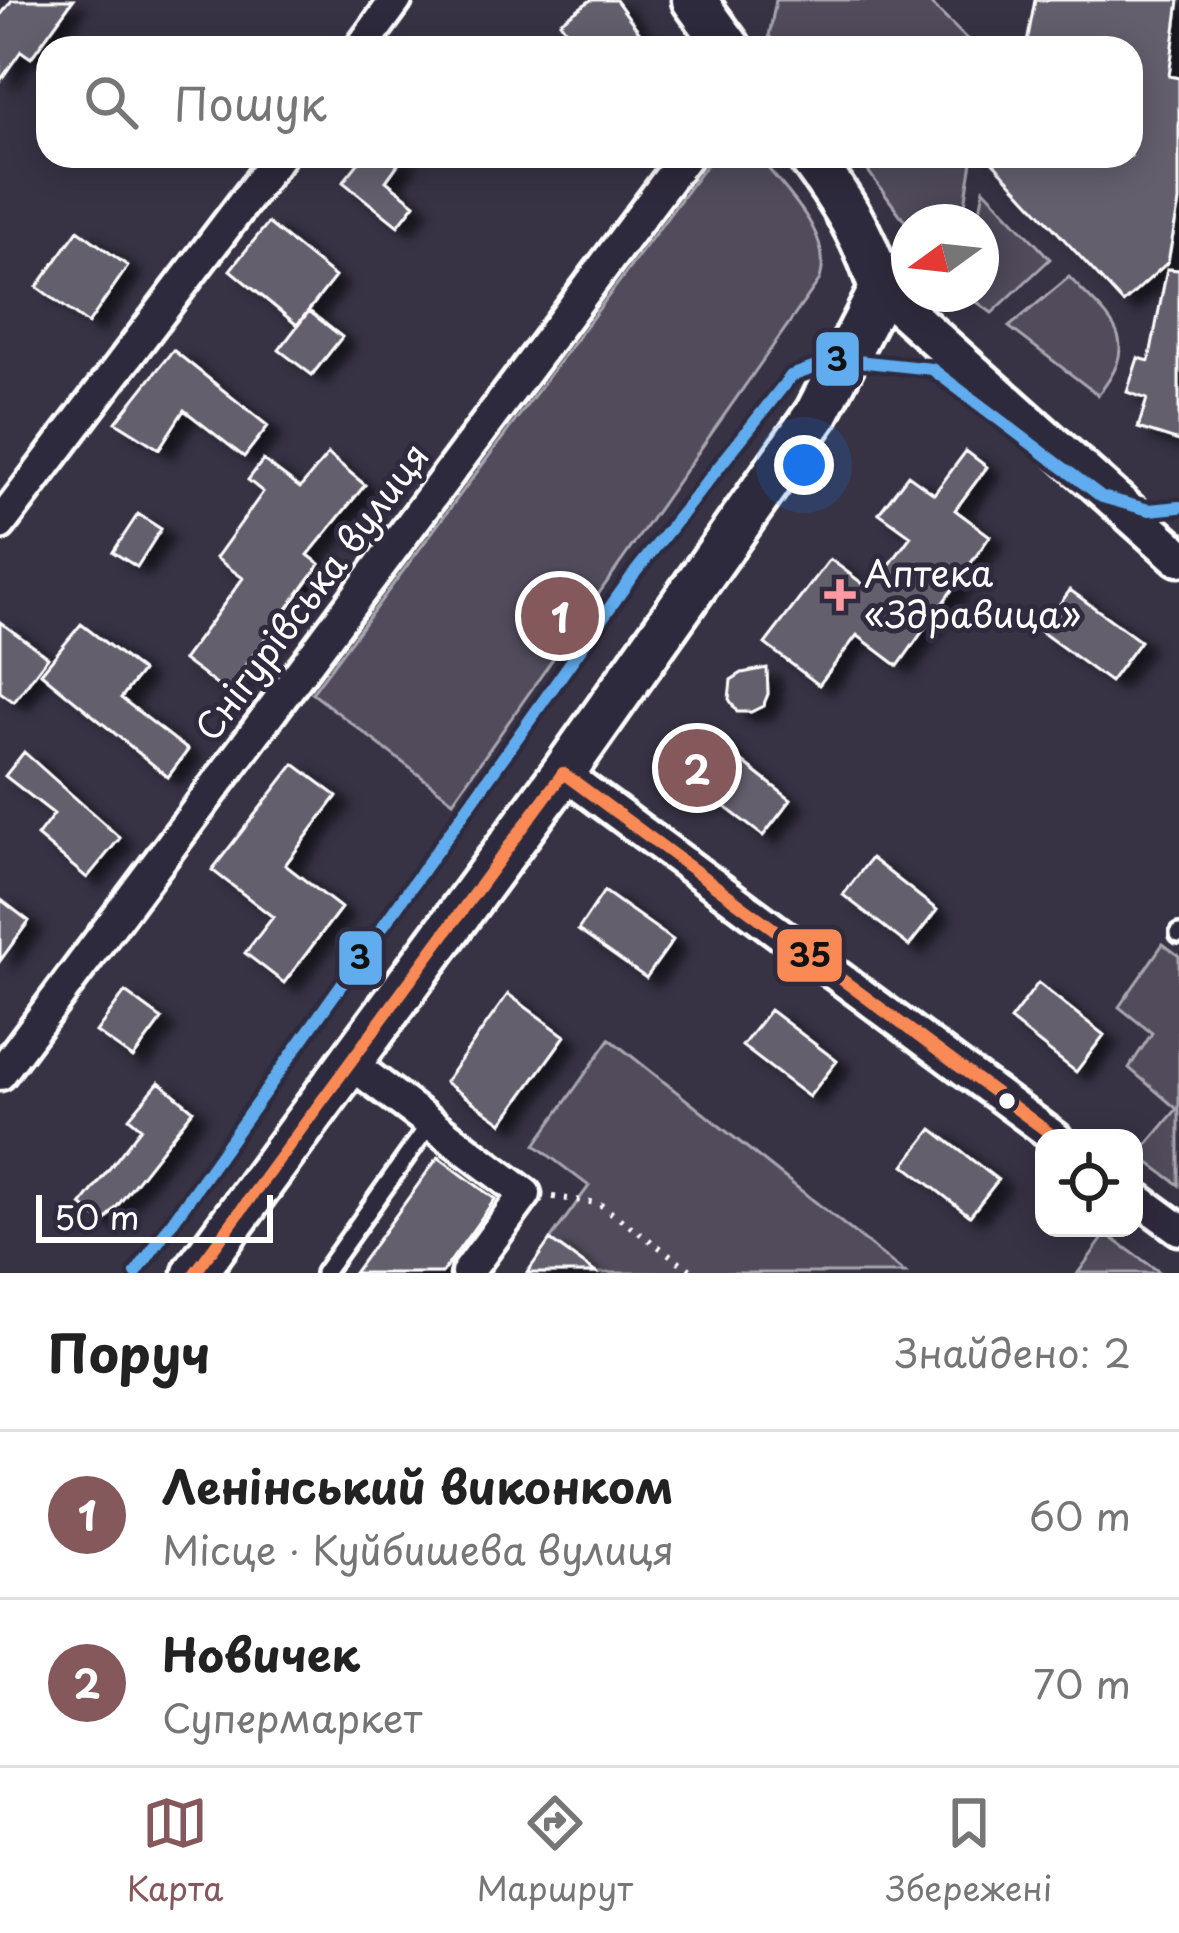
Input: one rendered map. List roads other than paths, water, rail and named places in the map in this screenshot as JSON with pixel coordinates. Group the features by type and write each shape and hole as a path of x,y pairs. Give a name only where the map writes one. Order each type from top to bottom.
{"main road":[{"path":"694,0 720,36"},
{"path":"195,1273 563,773 817,413 881,290 869,248 818,168"}],"street":[{"path":"367,36 384,4"},
{"path":"0,524 270,168"},
{"name":"Снігурівська вулиця","path":"0,1074 677,168"},
{"path":"881,290 1175,542"},
{"path":"563,773 1044,1129"},
{"path":"349,1062 525,1194 467,1273"},
{"path":"1143,1203 1179,1229"}],"lane":[{"path":"324,1273 431,1122"}],"place":[{"name":"Аптека «Здравица»","path":"840,595"},
{"name":"Ленінський виконком","path":"560,616"},
{"name":"Новичек","path":"697,768"}]}
